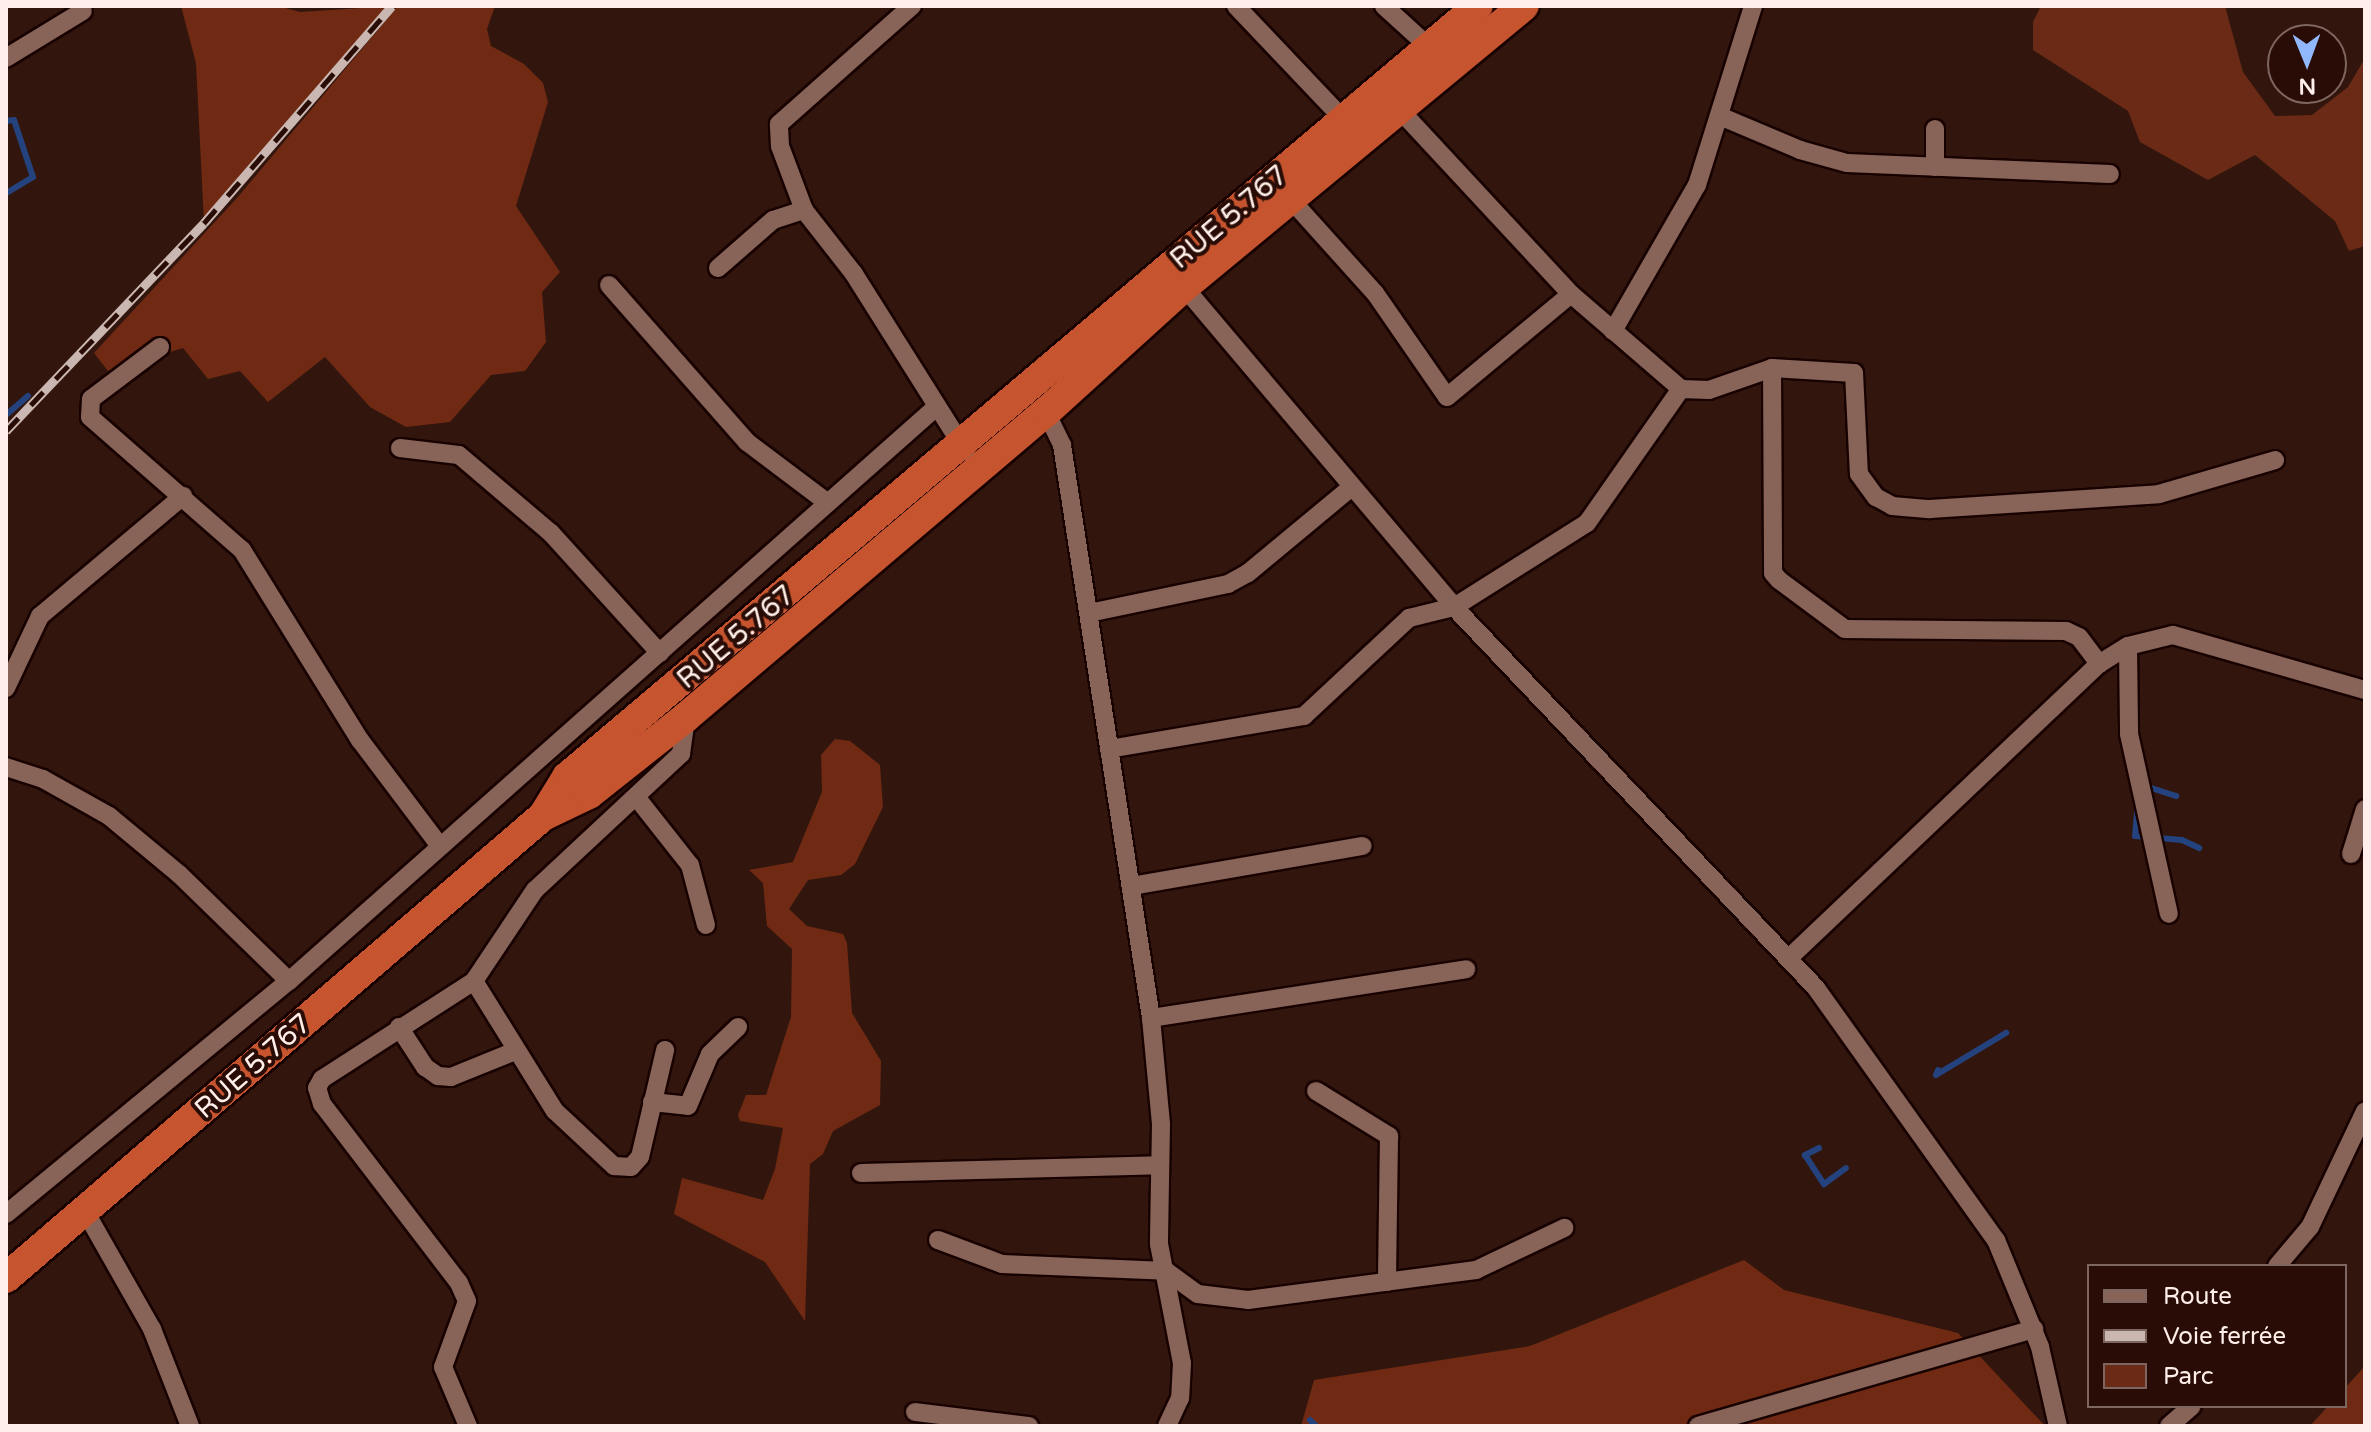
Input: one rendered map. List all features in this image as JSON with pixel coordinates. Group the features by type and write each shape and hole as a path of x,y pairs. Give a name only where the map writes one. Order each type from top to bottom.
{"highway":[{"name":"RUE 5.767","path":"6,1278 543,816 567,777 970,456 1344,120 1478,6"},
{"path":"543,816 589,794 686,717 970,456 1046,412 1184,287 1293,202 1524,6"}],"street":[{"path":"912,6 779,124 780,146 804,210 854,274 935,408 970,456"},
{"path":"1236,6 1344,120"},
{"path":"1384,6 1429,47"},
{"path":"1613,331 1697,185 1722,117 1753,6"},
{"path":"6,58 83,11"},
{"path":"1399,109 1571,294 1681,389 1709,390 1772,368 1854,373 1859,474 1876,497 1892,506 1945,509 2159,494 2275,460"},
{"path":"1722,117 1800,150 1847,163 2110,174"},
{"path":"1935,129 1935,167"},
{"path":"1293,202 1375,293 1447,397 1462,390 1571,294"},
{"path":"718,268 773,220 804,210"},
{"path":"609,285 747,442 828,503"},
{"path":"1184,287 1349,489 1454,607 1791,956 1996,1240 2034,1329 2058,1426"},
{"path":"160,347 91,399 88,410 242,550 345,717 440,846"},
{"path":"1772,368 1773,573 1779,580 1845,629 2066,631 2079,637 2099,664"},
{"path":"1109,749 1295,720 1409,618 1454,607 1587,523 1681,389"},
{"path":"6,1214 289,981 935,408"},
{"path":"1046,412 1062,445 1151,1018 1160,1165 1159,1244 1182,1380 1167,1426"},
{"path":"400,448 459,455 551,533 660,653"},
{"path":"1089,613 1228,584 1248,573 1349,489"},
{"path":"6,688 40,616 183,496"},
{"path":"1791,956 2099,664 2128,646 2173,635 2365,690"},
{"path":"2128,646 2129,734 2169,914"},
{"path":"468,1426 443,1367 467,1301 459,1283 317,1096 322,1079 474,981 535,890 681,754 686,717"},
{"path":"6,767 67,791 109,816 180,875 289,981"},
{"path":"637,798 690,865 706,925"},
{"path":"2351,854 2365,809"},
{"path":"1131,886 1363,846"},
{"path":"1151,1018 1466,969"},
{"path":"474,981 555,1111 614,1166 637,1163 665,1050"},
{"path":"399,1027 425,1067 438,1076 451,1077 515,1051"},
{"path":"652,1102 688,1106 710,1054 738,1027"},
{"path":"1316,1091 1389,1136 1387,1282"},
{"path":"2279,1264 2310,1227 2365,1111"},
{"path":"861,1173 1160,1165"},
{"path":"85,1211 152,1329 190,1426"},
{"path":"938,1240 1002,1264 1166,1271 1198,1294 1248,1300 1485,1267 1564,1228"},
{"path":"1698,1426 2034,1329"},
{"path":"2169,1426 2190,1408"},
{"path":"915,1412 1029,1426"}],"green space":[{"path":"2041,6 2225,6 2243,72 2275,116 2312,115 2326,104 2347,104 2347,88 2365,58 2365,246 2349,251 2335,221 2255,155 2208,180 2140,142 2128,111 2033,50 2033,22"}],"shaded area":[{"path":"181,6 278,6 300,12 392,6 204,223 196,63"},
{"path":"398,6 495,6 487,29 491,46 524,64 543,83 548,102 516,206 560,272 542,292 546,342 525,371 491,375 450,422 406,427 370,407 325,357 268,402 240,371 208,379 183,348 108,371 94,353 237,198"},
{"path":"835,739 850,741 880,765 883,807 855,864 841,875 808,880 789,909 807,926 843,934 847,943 852,1013 881,1061 880,1105 833,1131 823,1154 810,1164 805,1321 765,1262 674,1214 682,1178 763,1200 775,1169 783,1128 740,1121 738,1115 746,1095 766,1095 791,1017 792,949 767,926 763,883 749,870 793,862 822,792 821,755"},
{"path":"1744,1260 1784,1290 1958,1333 2045,1426 1301,1426 1314,1380 1530,1346"},
{"path":"2365,1366 2365,1426 2310,1426 2326,1408 2347,1408 2347,1386"}],"waterway":[{"path":"6,121 14,120 33,177 6,193"},
{"path":"6,415 28,396"},
{"path":"2145,786 2176,796"},
{"path":"2138,802 2135,836 2182,840 2199,848"},
{"path":"1938,1070 1936,1075 2006,1033"},
{"path":"1819,1148 1805,1155 1824,1184 1846,1168"},
{"path":"1310,1420 1316,1426"}],"railway":[{"path":"6,431 204,223 392,6"}]}
